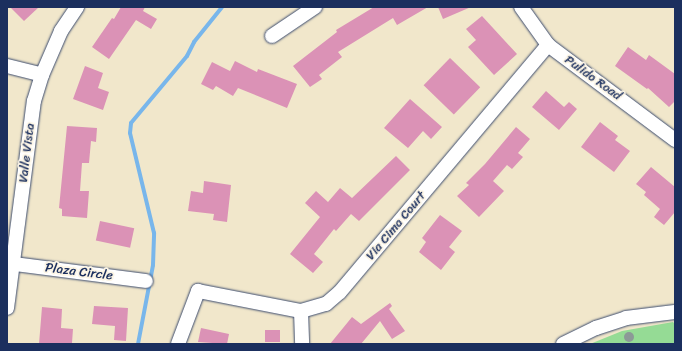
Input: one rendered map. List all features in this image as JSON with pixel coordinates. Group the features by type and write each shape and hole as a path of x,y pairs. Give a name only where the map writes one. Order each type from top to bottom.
{"street":[{"name":"Valle Vista","path":"7,308 10,263 34,101 42,75 61,31 77,7"},
{"path":"272,36 315,7"},
{"name":"Pulido Road","path":"521,7 548,45 675,140"},
{"name":"Via Cima Court","path":"178,344 198,291 302,311 326,304 340,292 548,45"},
{"path":"7,66 42,75"},
{"name":"Plaza Circle","path":"10,263 146,281"},
{"path":"302,311 302,344"},
{"path":"564,344 573,338 596,328 626,318 675,312"}],"green space":[{"path":"673,322 675,324 675,344 590,344 622,331"}],"building":[{"path":"10,7 39,7 24,21"},
{"path":"121,7 145,7 143,11 157,19 151,29 136,20 109,59 92,47 112,18 114,19"},
{"path":"374,7 428,7 397,25 393,18 338,52 342,57 319,75 322,79 310,87 293,66 337,32 336,30"},
{"path":"438,7 471,7 443,19"},
{"path":"482,16 517,54 494,75 468,47 476,40 466,29"},
{"path":"628,47 646,60 649,55 675,74 675,101 669,107 648,88 647,89 615,66"},
{"path":"450,58 480,87 454,115 424,85"},
{"path":"235,61 257,72 258,69 297,84 287,108 238,88 233,96 216,86 213,90 201,84 212,62 230,71"},
{"path":"85,66 103,73 98,88 109,92 103,110 73,99"},
{"path":"546,91 564,107 569,102 577,109 559,130 532,107"},
{"path":"410,99 442,127 431,139 423,131 408,148 384,128"},
{"path":"600,122 618,136 615,140 630,151 614,172 581,147"},
{"path":"67,126 97,128 96,142 91,141 89,163 82,163 80,191 89,191 87,218 62,216 62,209 59,208"},
{"path":"516,127 530,139 518,153 523,157 512,169 507,165 493,181 504,191 479,217 457,196 469,185 466,183 485,164"},
{"path":"396,156 410,170 359,221 351,214 336,231 334,229 314,254 323,262 313,273 290,254 320,217 305,203 316,191 328,202 340,188 352,198"},
{"path":"651,167 675,187 675,212 664,225 654,217 660,209 644,195 646,192 636,184"},
{"path":"204,181 231,185 227,222 213,220 214,214 188,211 191,191 203,193"},
{"path":"440,215 462,231 449,247 455,252 441,270 419,252 426,242 422,238"},
{"path":"100,221 134,228 130,248 96,241"},
{"path":"390,303 392,306 389,309 405,331 392,339 380,321 361,344 330,344 352,317 361,324"},
{"path":"94,306 128,308 126,341 114,340 115,326 92,324"},
{"path":"42,307 62,309 61,328 73,329 72,343 39,344"},
{"path":"201,328 229,334 227,344 198,342"},
{"path":"265,330 280,330 280,342 265,342"}],"waterway":[{"path":"138,344 153,265 154,233 130,133 131,123 187,56 194,42 222,7"}]}
